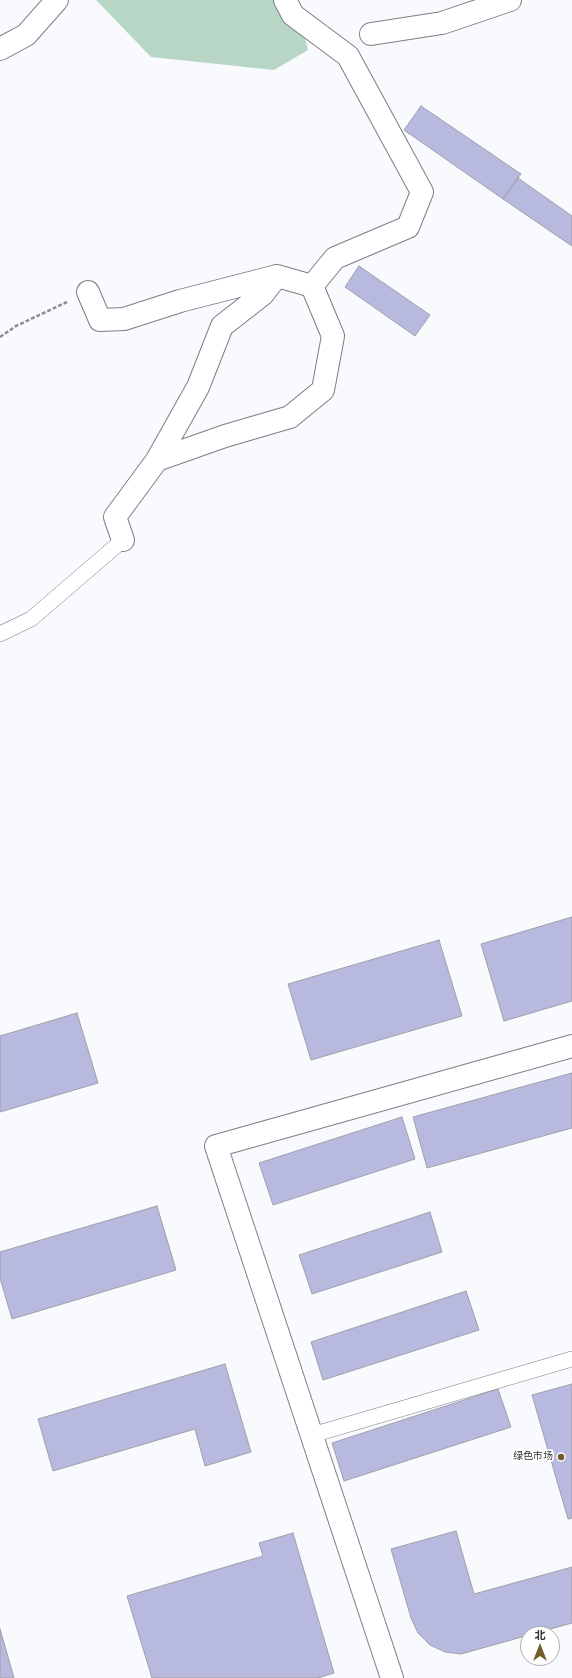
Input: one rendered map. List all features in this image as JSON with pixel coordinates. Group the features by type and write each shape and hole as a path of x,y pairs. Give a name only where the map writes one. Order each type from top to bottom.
{"street":[{"path":"0,49 26,35 58,0"},
{"path":"286,0 293,15 348,56 422,192 408,227 335,258 312,286"},
{"path":"371,34 442,23 496,2"},
{"path":"88,292 100,320 124,319 180,301 277,276 312,286"},
{"path":"123,540 115,518 157,460 198,387 222,326 263,294 277,276"},
{"path":"157,460 225,436 290,417 323,390 333,336 312,286"},
{"path":"392,1678 216,1146 572,1046"}],"lane":[{"path":"0,634 31,619 123,540"},
{"path":"312,1435 572,1359"}],"path":[{"path":"0,337 16,326 88,292"}],"green space":[{"path":"96,0 295,0 308,50 274,70 151,57"}],"building":[{"path":"421,106 521,174 503,199 404,130"},
{"path":"518,178 572,216 572,246 503,199"},
{"path":"359,266 430,315 415,336 345,287"},
{"path":"572,917 572,1001 504,1021 481,944"},
{"path":"439,940 462,1016 311,1060 288,984"},
{"path":"77,1013 98,1083 0,1112 0,1036"},
{"path":"572,1073 572,1128 427,1168 413,1117"},
{"path":"402,1117 415,1159 273,1205 259,1163"},
{"path":"157,1206 176,1270 12,1319 0,1278 0,1252"},
{"path":"430,1212 442,1252 312,1294 299,1255"},
{"path":"466,1291 479,1330 323,1380 311,1342"},
{"path":"225,1364 251,1452 205,1466 195,1429 53,1471 38,1419"},
{"name":"绿色市场","path":"572,1384 572,1518 568,1519 532,1395"},
{"path":"498,1389 511,1427 344,1481 332,1443"},
{"path":"456,1531 474,1594 572,1567 572,1623 560,1626 520,1626 520,1638 461,1654 445,1652 430,1645 418,1633 411,1618 391,1549"},
{"path":"293,1533 334,1673 318,1678 152,1678 127,1596 263,1556 259,1543"},
{"path":"0,1629 14,1678 0,1678"}],"place":[{"name":"绿色市场","path":"561,1457"}]}
